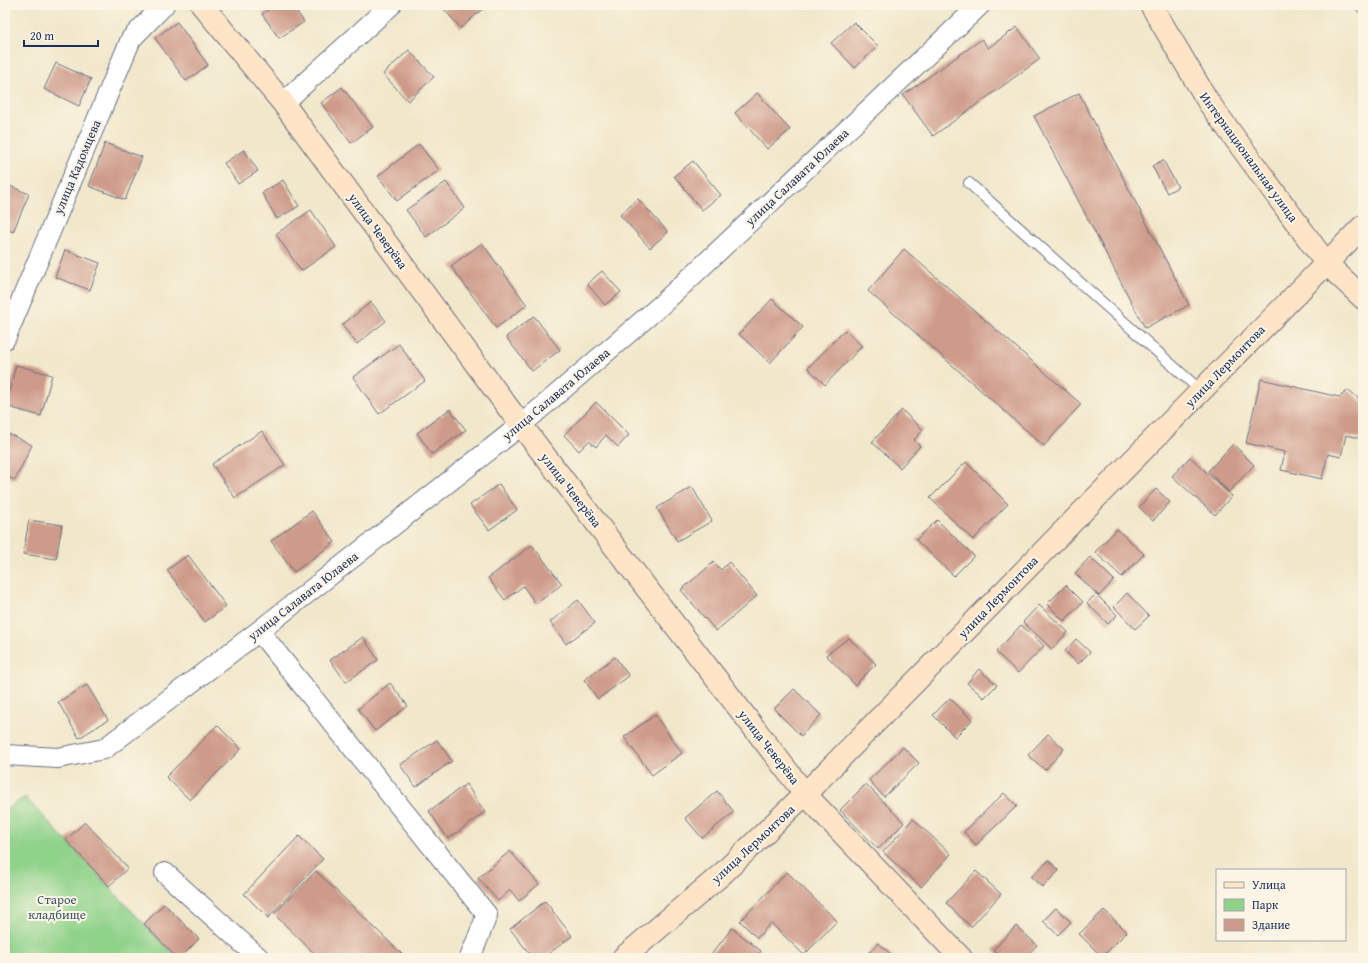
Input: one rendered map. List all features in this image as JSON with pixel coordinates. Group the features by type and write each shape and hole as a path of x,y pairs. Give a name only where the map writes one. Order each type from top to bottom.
{"street":[{"name":"улица Кадомцева","path":"5,339 131,39 164,5"},
{"name":"улица Чеверёва","path":"202,5 283,103 521,425 805,794 961,958"},
{"path":"283,103 391,5"},
{"name":"улица Салавата Юлаева","path":"5,755 58,758 104,749 259,630 521,425 661,305 980,5"},
{"name":"Интернациональная улица","path":"1151,5 1209,103 1326,263 1363,298"},
{"name":"улица Лермонтова","path":"623,958 722,874 805,794 1363,226"},
{"path":"259,630 487,915 470,958"},
{"path":"165,873 259,958"}],"lane":[{"path":"969,183 1201,391"}],"green space":[{"name":"Старое кладбище","path":"25,797 177,958 5,958 5,810"}],"building":[{"path":"275,5 292,5 304,22 279,38 262,14"},
{"path":"440,5 487,5 461,28"},
{"path":"1351,5 1363,5 1363,16"},
{"path":"177,22 208,65 186,81 155,38"},
{"path":"854,22 878,46 855,68 831,43"},
{"path":"1017,27 1040,59 933,136 903,95 982,39 988,48"},
{"path":"409,50 434,77 408,101 383,74"},
{"path":"56,63 91,79 79,106 44,89"},
{"path":"342,87 373,127 351,143 321,103"},
{"path":"757,93 790,130 767,149 735,113"},
{"path":"1079,93 1189,305 1145,328 1034,116"},
{"path":"105,143 142,157 125,200 89,186"},
{"path":"419,144 439,170 397,201 378,176"},
{"path":"244,150 258,171 238,184 224,163"},
{"path":"1163,160 1178,187 1167,193 1152,166"},
{"path":"693,161 721,195 702,210 674,176"},
{"path":"283,180 299,206 277,219 262,193"},
{"path":"446,182 465,208 426,237 406,210"},
{"path":"5,184 29,194 13,232 5,228"},
{"path":"638,199 668,232 650,248 620,215"},
{"path":"311,210 336,247 301,271 276,234"},
{"path":"482,243 527,305 496,328 451,266"},
{"path":"904,249 1081,404 1044,446 868,291"},
{"path":"65,250 100,263 90,290 55,277"},
{"path":"602,271 621,292 605,305 587,284"},
{"path":"772,299 803,327 770,363 739,334"},
{"path":"371,302 386,321 357,344 342,325"},
{"path":"534,316 560,350 532,371 506,337"},
{"path":"845,330 862,346 825,385 808,368"},
{"path":"399,344 425,381 379,414 353,377"},
{"path":"16,365 52,375 41,416 5,406"},
{"path":"1261,379 1339,397 1349,390 1363,403 1363,433 1359,438 1346,435 1341,457 1328,454 1322,479 1281,470 1285,452 1246,443"},
{"path":"596,402 629,435 618,447 606,435 596,447 589,441 579,451 564,435"},
{"path":"450,409 466,430 432,454 417,433"},
{"path":"902,410 923,430 914,440 920,446 900,468 872,442"},
{"path":"262,431 285,465 235,498 212,464"},
{"path":"5,432 32,445 15,480 5,476"},
{"path":"1233,444 1254,465 1229,492 1208,471"},
{"path":"1190,457 1232,496 1215,515 1172,476"},
{"path":"966,462 1008,504 973,540 930,498"},
{"path":"499,484 517,510 489,530 470,505"},
{"path":"692,487 712,521 677,541 657,508"},
{"path":"1156,489 1170,502 1153,521 1139,507"},
{"path":"312,511 335,542 294,572 271,541"},
{"path":"29,520 62,525 56,559 23,554"},
{"path":"937,520 974,556 954,576 916,540"},
{"path":"1117,529 1144,554 1122,577 1095,552"},
{"path":"532,545 562,584 536,604 523,586 505,600 488,578"},
{"path":"188,555 226,606 205,622 167,570"},
{"path":"1090,557 1114,580 1099,596 1075,573"},
{"path":"714,562 721,570 729,562 757,596 716,631 681,590"},
{"path":"1066,585 1083,602 1064,621 1047,604"},
{"path":"1127,593 1149,616 1135,629 1114,607"},
{"path":"1096,594 1117,615 1108,624 1087,603"},
{"path":"578,600 595,623 566,644 550,622"},
{"path":"1039,605 1068,632 1052,649 1023,622"},
{"path":"1021,625 1044,646 1018,673 996,652"},
{"path":"363,637 378,660 346,682 330,660"},
{"path":"849,638 876,664 855,685 826,655"},
{"path":"1076,639 1090,652 1078,664 1065,651"},
{"path":"615,657 629,676 598,699 584,680"},
{"path":"979,669 997,685 984,698 967,683"},
{"path":"390,683 408,706 375,731 358,709"},
{"path":"87,685 108,720 79,738 58,702"},
{"path":"794,689 821,715 801,736 774,709"},
{"path":"950,698 972,720 955,737 933,715"},
{"path":"655,715 682,753 652,775 624,737"},
{"path":"217,725 241,749 190,800 166,777"},
{"path":"1048,734 1064,749 1045,770 1028,755"},
{"path":"437,740 452,761 416,787 400,765"},
{"path":"903,747 919,763 884,797 869,780"},
{"path":"466,784 485,812 448,839 429,811"},
{"path":"866,784 904,823 878,849 840,810"},
{"path":"717,791 734,812 702,838 685,818"},
{"path":"1004,793 1017,806 976,845 964,832"},
{"path":"913,819 951,854 921,887 883,852"},
{"path":"85,822 128,868 109,886 66,840"},
{"path":"299,836 323,859 268,918 244,894"},
{"path":"510,851 539,884 519,901 510,890 498,901 478,878"},
{"path":"1049,860 1059,871 1042,887 1031,877"},
{"path":"316,871 406,958 319,958 274,914"},
{"path":"976,871 1001,894 971,927 946,903"},
{"path":"787,872 837,921 804,955 771,923 757,938 740,921"},
{"path":"545,901 572,936 543,958 533,958 510,929"},
{"path":"164,904 199,939 180,958 177,958 144,924"},
{"path":"1056,908 1071,922 1058,935 1043,921"},
{"path":"1104,910 1127,932 1102,957 1079,934"},
{"path":"1016,926 1037,945 1025,958 1002,958 993,950"},
{"path":"732,928 761,951 756,958 715,958 711,955"},
{"path":"878,943 895,958 864,958"}]}
